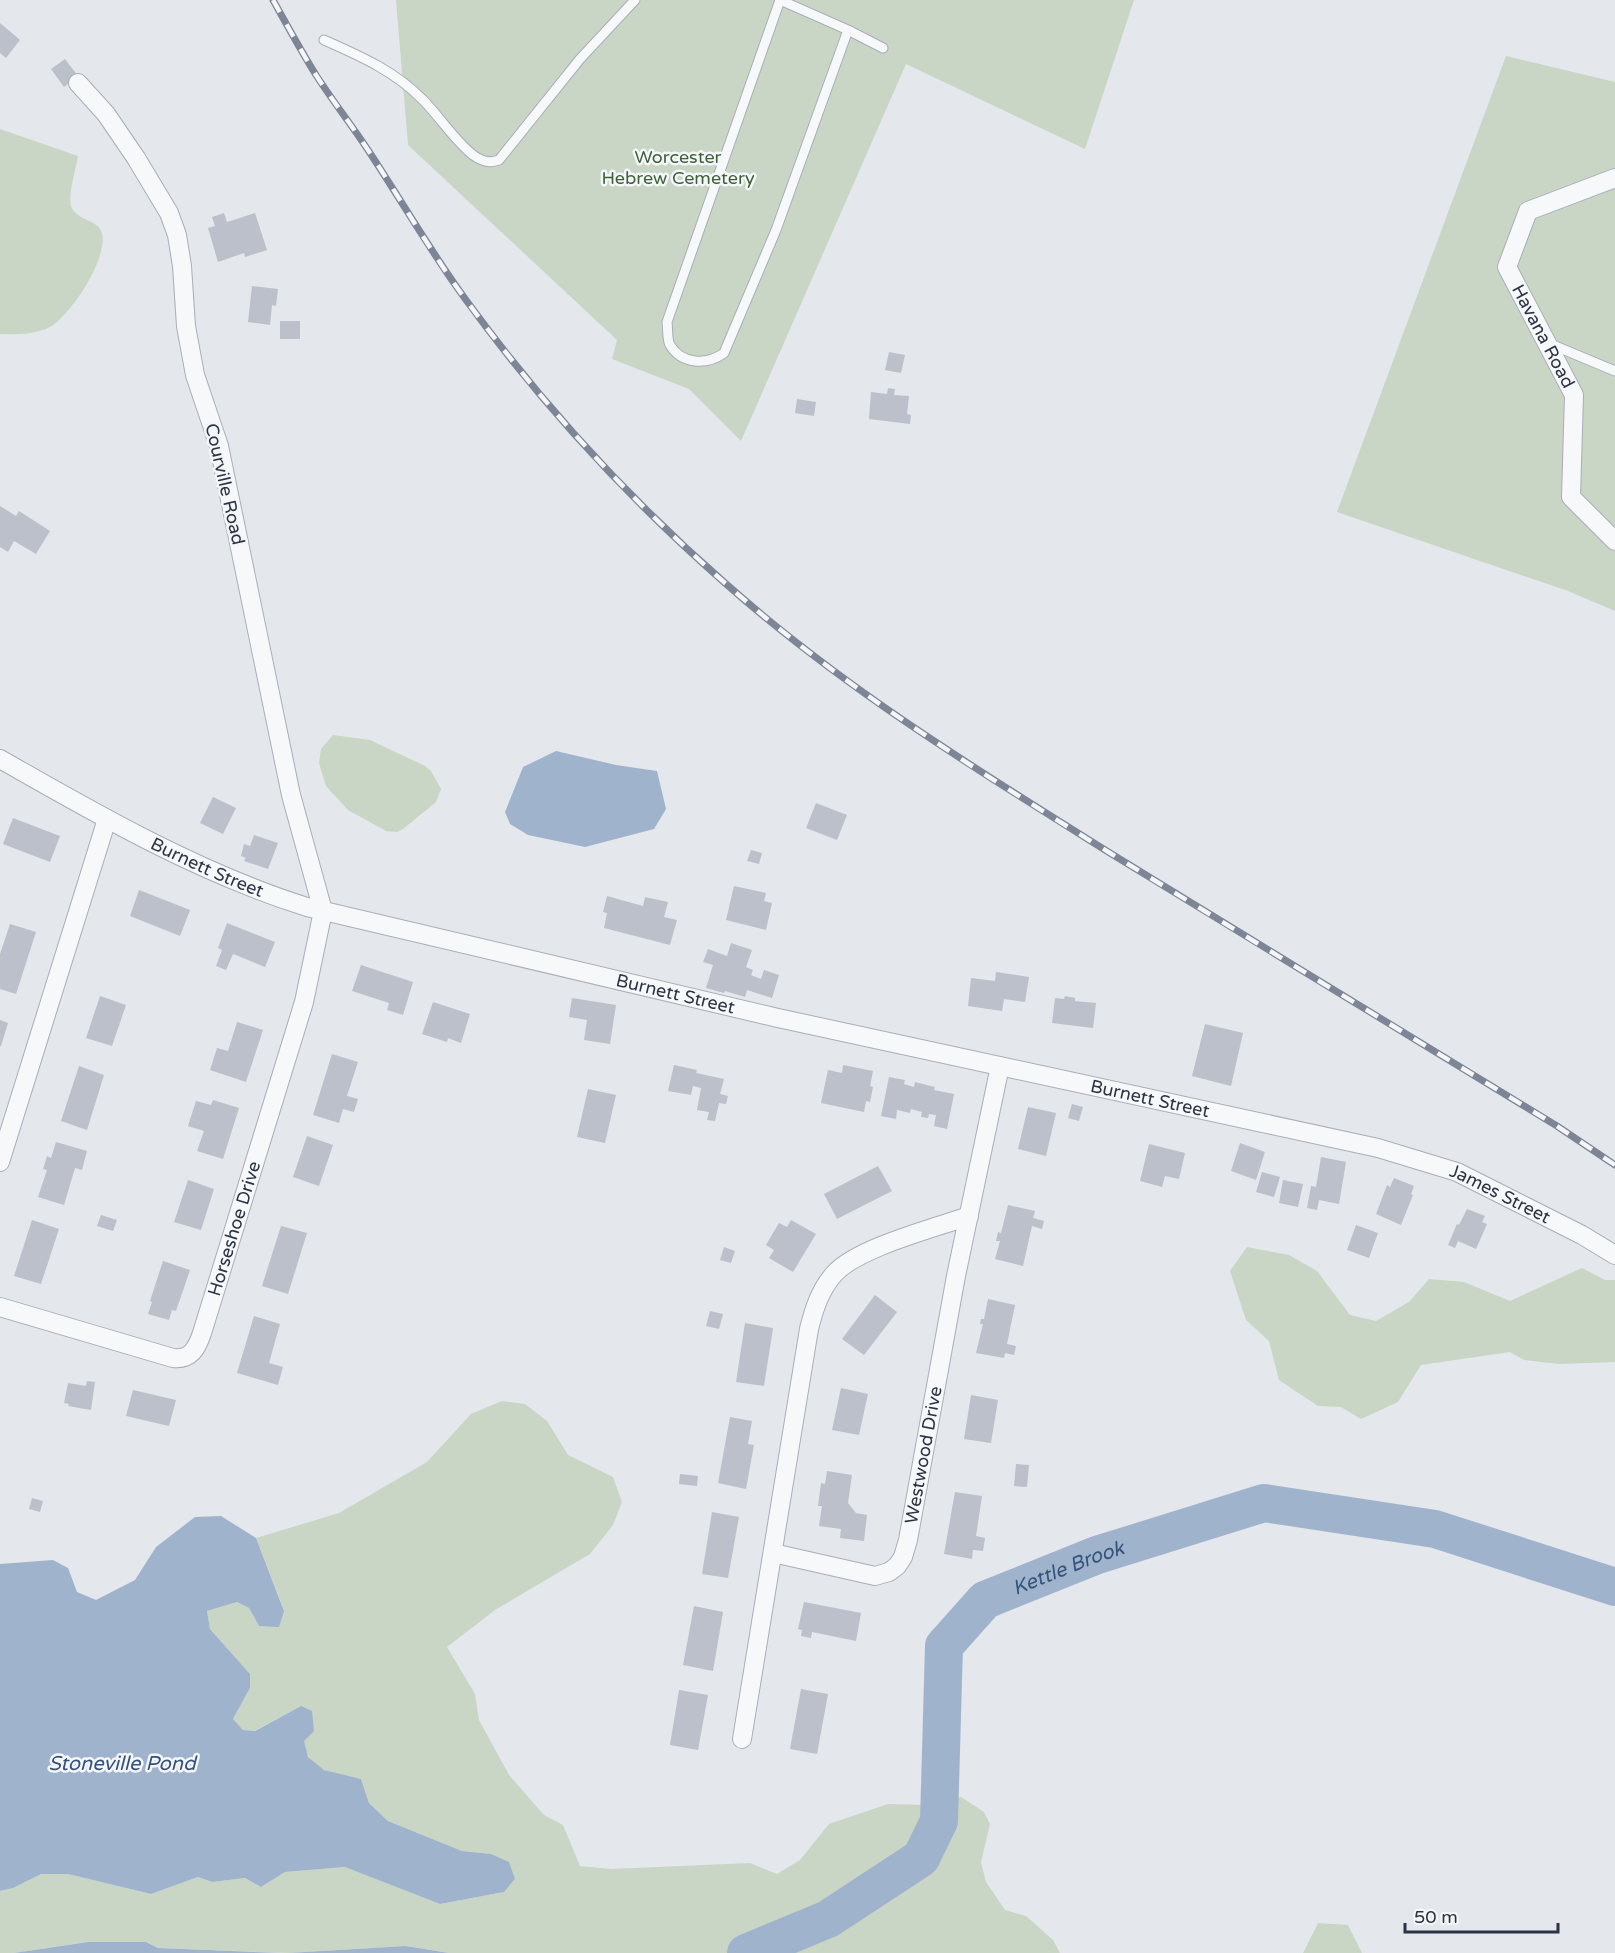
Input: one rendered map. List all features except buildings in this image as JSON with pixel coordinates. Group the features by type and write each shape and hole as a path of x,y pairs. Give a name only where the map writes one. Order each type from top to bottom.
{"street":[{"name":"Courville Road","path":"78,83 106,114 136,158 169,213 177,236 182,266 186,326 195,375 219,446 291,795 322,911"},
{"name":"Havana Road","path":"1615,177 1528,212 1507,267 1574,395 1571,497 1615,541"},
{"name":"Burnett Street","path":"0,759 108,819 260,891 322,911 778,1018 1380,1149"},
{"path":"0,1162 108,819"},
{"name":"Horseshoe Drive","path":"0,1307 173,1358 193,1353 202,1333 304,1002 322,911"},
{"name":"Westwood Drive","path":"774,1553 875,1576 893,1569 903,1557 1000,1066"},
{"name":"James Street","path":"1380,1149 1457,1172 1582,1235 1615,1255"},
{"path":"742,1739 809,1329 815,1306 825,1285 842,1266 860,1255 969,1216"}],"lane":[{"path":"324,40 364,57 394,76 421,98 473,155 487,162 494,162 499,160 580,59 635,0"},
{"path":"848,30 776,230 724,353 714,360 700,362 681,357 669,344 667,322 780,0 848,30 883,48"},
{"path":"1545,341 1615,370"}],"green space":[{"name":"Worcester Hebrew Cemetery","path":"396,0 1134,0 1085,149 906,64 741,441 689,389 612,359 617,340 408,145"},
{"path":"1506,56 1615,82 1615,611 1568,591 1337,512"},
{"path":"0,129 78,156 71,189 71,206 77,215 96,225 102,233 103,244 99,257 76,301 55,323 46,329 29,333 0,334"},
{"path":"333,735 370,740 425,766 431,771 441,789 436,802 397,832 386,831 348,810 326,786 319,763 321,749"},
{"path":"1247,1247 1289,1255 1317,1271 1350,1315 1376,1321 1409,1302 1429,1279 1464,1282 1510,1301 1582,1268 1605,1280 1615,1280 1615,1362 1559,1364 1524,1360 1510,1352 1421,1365 1398,1402 1361,1419 1341,1407 1318,1406 1279,1380 1269,1341 1246,1320 1230,1271"},
{"path":"502,1401 525,1404 547,1421 568,1455 613,1477 622,1502 613,1525 590,1554 495,1610 447,1647 475,1694 479,1720 509,1775 544,1815 563,1825 580,1866 611,1869 750,1863 777,1874 800,1860 829,1824 888,1804 923,1805 961,1797 984,1812 990,1824 981,1862 986,1882 1005,1910 1026,1916 1053,1940 1060,1953 449,1953 406,1946 288,1953 158,1948 146,1942 88,1942 0,1953 0,1891 13,1888 41,1874 68,1874 151,1894 198,1877 212,1882 245,1878 261,1887 285,1872 346,1867 440,1904 504,1892 515,1879 491,1854 462,1851 388,1821 369,1803 361,1779 325,1770 313,1762 305,1746 301,1706 254,1731 243,1730 233,1719 250,1688 250,1674 210,1629 207,1611 237,1602 249,1608 259,1626 284,1610 256,1538 339,1513 427,1462 471,1414"},
{"path":"1318,1923 1348,1925 1362,1953 1303,1953"}],"water":[{"path":"556,751 616,765 657,771 666,809 654,829 585,847 528,835 510,824 505,812 523,767"},
{"name":"Stoneville Pond","path":"221,1516 256,1538 284,1611 279,1627 259,1626 249,1608 237,1602 207,1611 210,1629 250,1674 250,1688 233,1719 243,1730 255,1731 301,1706 312,1711 314,1731 304,1741 308,1757 324,1770 361,1779 369,1803 388,1821 462,1851 491,1854 509,1862 515,1879 504,1892 440,1904 345,1867 285,1872 261,1887 245,1878 212,1882 198,1877 151,1894 68,1874 41,1874 13,1888 0,1891 0,1564 53,1560 68,1568 77,1592 96,1600 135,1580 156,1547 195,1517"},
{"path":"88,1942 146,1942 158,1948 280,1953 14,1953"},
{"path":"406,1946 449,1953 288,1953"}],"waterway":[{"name":"Kettle Brook","path":"746,1953 828,1919 921,1858 939,1821 944,1646 985,1600 1097,1555 1264,1503 1435,1529 1615,1587"}],"railway":[{"path":"273,0 322,84 453,281 495,338 588,449 655,518 725,583 816,657 961,759 1110,853 1557,1126 1615,1165"}]}
